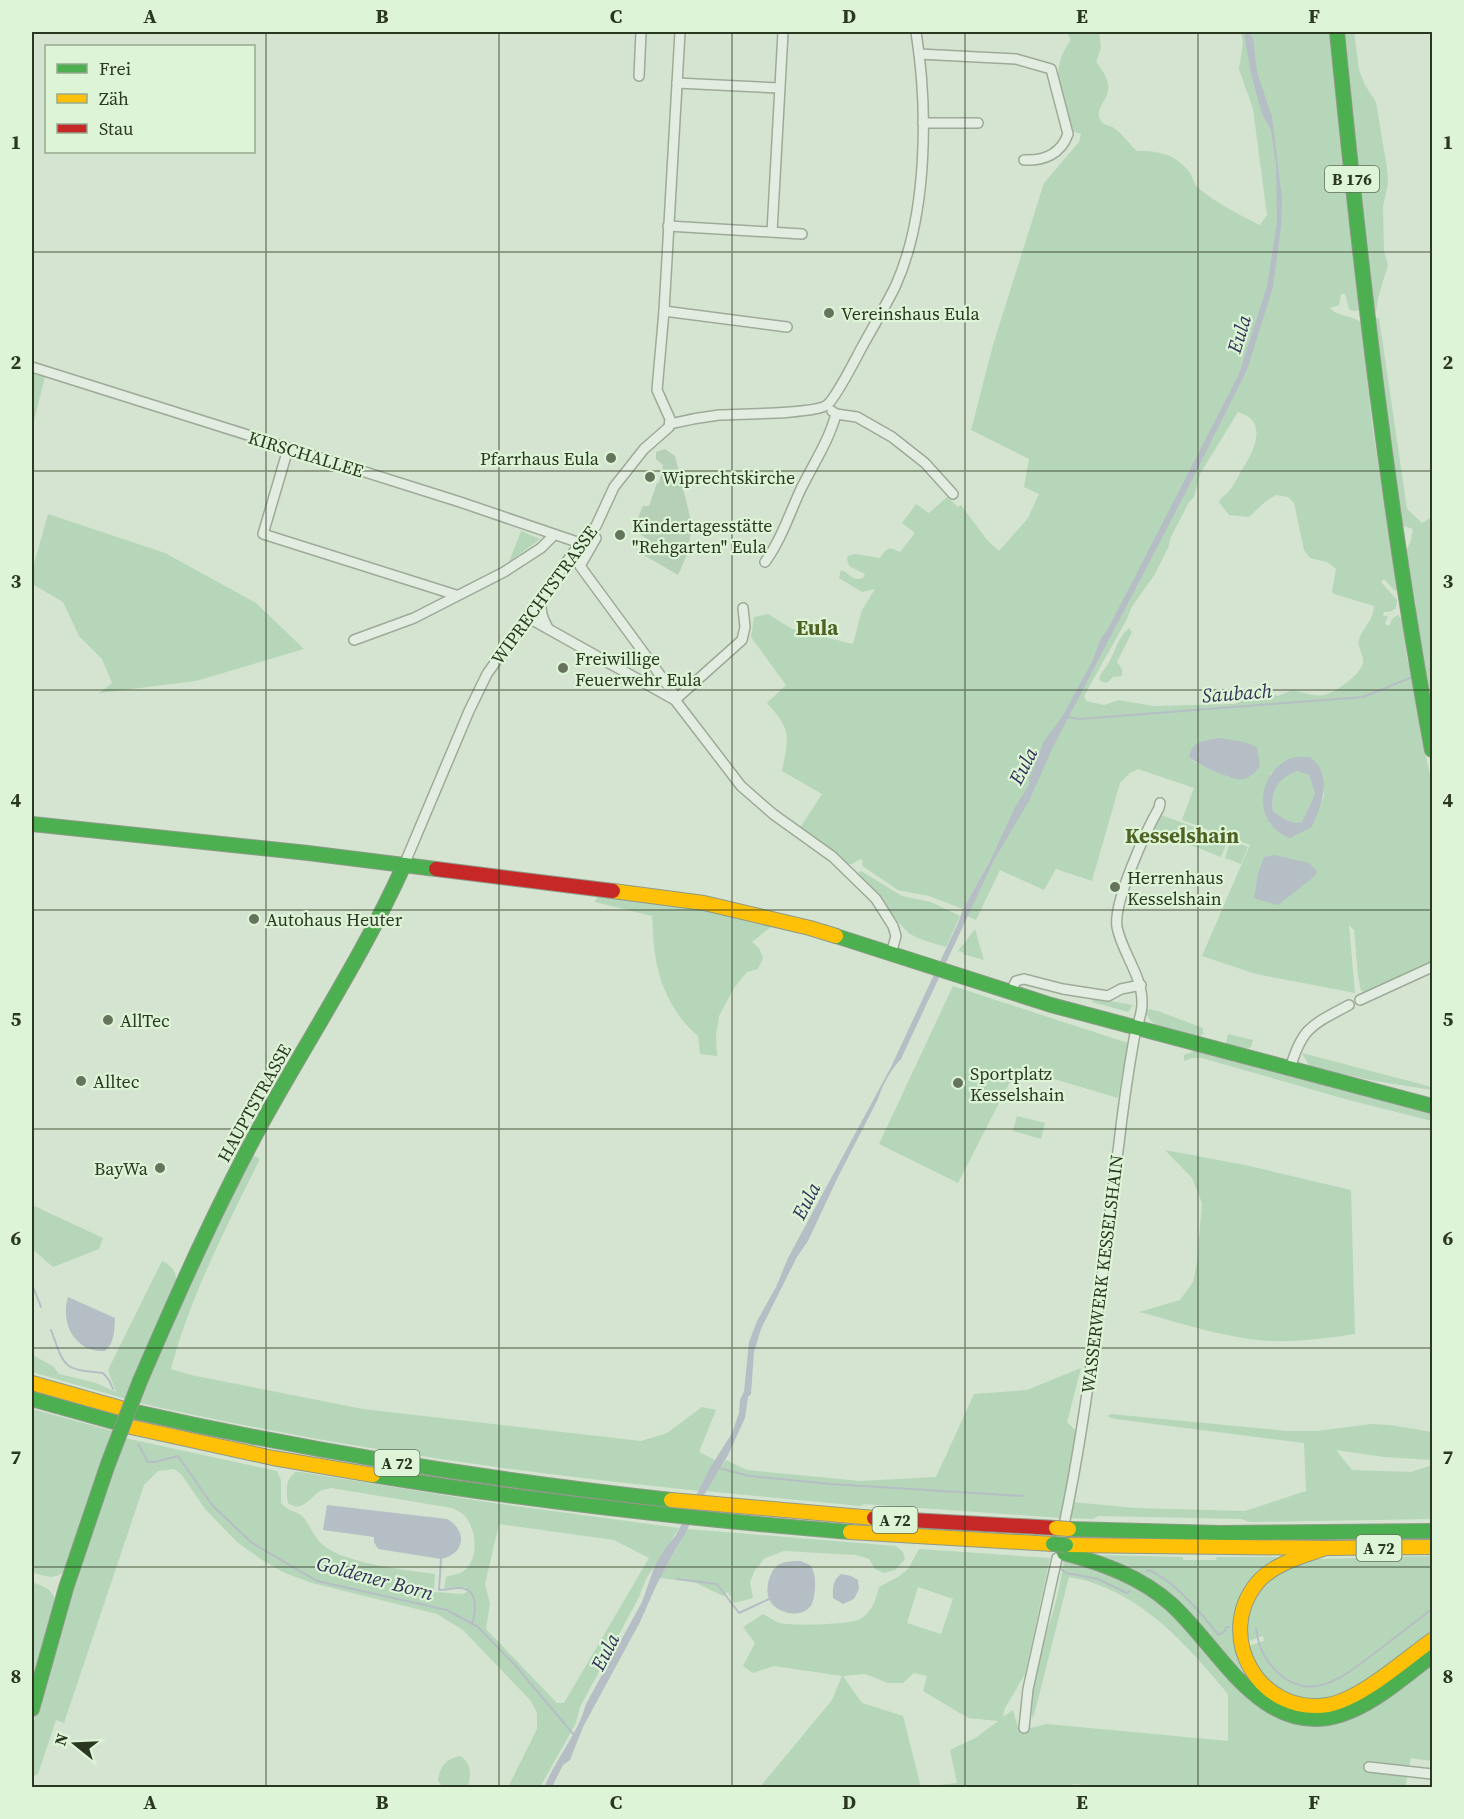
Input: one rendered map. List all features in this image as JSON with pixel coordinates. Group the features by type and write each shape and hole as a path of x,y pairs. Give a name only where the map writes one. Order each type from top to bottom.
{"main road":[{"name":"B 176","path":"1337,32 1379,426 1408,623 1432,750"},
{"path":"32,824 404,865 704,903 810,928 1010,993 1432,1106"},
{"name":"HAUPTSTRASSE","path":"32,1709 66,1588 108,1464 140,1381 229,1187 281,1090 360,953 404,865"},
{"path":"1376,1090 1397,1090 1432,1096"},
{"name":"A 72","path":"32,1383 205,1428 321,1451 520,1482 734,1507 896,1520 1220,1533 1432,1531"},
{"name":"A 72","path":"32,1399 124,1425 286,1460 402,1480 653,1514 841,1532 1013,1543 1058,1550 1432,1547"},
{"path":"1326,1548 1289,1561 1271,1571 1257,1583 1248,1596 1241,1612 1239,1632 1241,1650 1250,1670 1262,1685 1277,1696 1294,1703 1312,1706 1328,1704 1363,1690 1432,1640"},
{"path":"1058,1550 1120,1571 1156,1592 1185,1617 1251,1694 1290,1716 1327,1719 1353,1711 1432,1656"}],"street":[{"path":"639,76 641,32"},
{"path":"681,32 657,390 668,415 669,424 716,416 810,411 826,405 846,376 895,286 907,253 915,215 923,123 916,32"},
{"path":"772,232 783,32"},
{"path":"919,54 1016,59 1051,69 1068,134 1053,154 1040,160 1024,160"},
{"path":"677,83 779,88"},
{"path":"923,123 978,123"},
{"path":"668,226 802,234"},
{"path":"664,311 787,327"},
{"name":"KIRSCHALLEE","path":"32,368 460,502 580,543"},
{"path":"826,405 836,414 857,417 892,437 925,463 953,494"},
{"path":"765,562 775,548 828,436 836,414"},
{"name":"WIPRECHTSTRASSE","path":"411,848 487,674 580,543 596,526 614,487 644,449 669,424"},
{"path":"288,449 263,534 456,596"},
{"path":"589,534 596,538 580,566 741,786 773,814 833,857 876,898 893,926 896,936 891,954"},
{"path":"354,640 414,618 504,572 541,548 554,535"},
{"path":"541,596 540,607 543,620 549,630"},
{"path":"676,699 742,640 745,627 743,608"},
{"path":"527,616 676,699"},
{"path":"1136,1028 1142,1005 1141,985 1118,927 1117,916 1134,860 1160,803"},
{"name":"HAUPTSTRASSE","path":"404,865 411,848"},
{"path":"1360,1000 1432,967"},
{"path":"1010,993 1016,981 1024,979 1063,990 1108,996 1121,989 1141,985"},
{"path":"1290,1069 1302,1036 1318,1022 1349,1005"},
{"name":"WASSERWERK KESSELSHAIN","path":"1063,1526 1082,1428 1136,1028"},
{"path":"1024,1728 1028,1689 1058,1550"},
{"path":"1369,1767 1432,1774"}],"green space":[{"path":"1064,32 1099,32 1101,48 1096,62 1108,84 1106,98 1099,114 1102,123 1117,130 1137,151 1160,153 1180,162 1202,191 1260,225 1267,215 1253,109 1239,69 1243,42 1241,32 1332,32 1360,310 1349,309 1345,294 1341,294 1339,305 1330,308 1361,322 1373,431 1398,591 1394,590 1384,579 1381,582 1397,600 1395,608 1384,612 1383,616 1388,616 1385,624 1389,626 1392,619 1398,615 1403,621 1407,659 1414,680 1432,782 1432,962 1365,992 1361,991 1358,976 1354,930 1349,925 1355,993 1256,974 1202,956 1250,845 1182,820 1194,788 1138,769 1130,773 1120,783 1092,881 1056,869 1044,890 1000,870 976,920 967,916 994,860 989,862 963,909 929,896 898,890 864,867 860,859 852,864 846,864 800,828 822,794 782,771 787,742 785,727 767,703 786,685 751,637 754,617 768,614 792,629 853,644 862,610 875,589 862,592 839,578 841,570 856,579 863,578 865,574 849,566 848,556 855,554 880,558 890,548 900,552 915,533 902,523 916,504 929,513 947,497 958,507 961,505 987,540 999,551 1028,518 1039,494 1024,487 1029,459 971,430 993,345 1044,183 1079,142 1081,134 1072,131 1068,123 1060,90 1060,61 1071,40","holes":["1238,412 1254,423 1256,440 1249,459 1228,493 1219,502 1229,515 1249,517 1276,495 1288,497 1294,503 1304,550 1310,558 1327,562 1336,569 1332,591 1334,594 1374,606 1372,616 1359,640 1363,660 1361,668 1347,682 1324,695 1312,695 1292,690 1278,696 1258,690 1235,704 1153,706 1119,700 1104,705 1086,701 1084,696 1131,608 1155,574 1171,537 1189,502 1194,497 1200,474","1219,738 1230,778 1189,757 1197,744","1287,760 1324,779 1324,796 1312,827 1269,824 1270,774"]},
{"path":"1344,32 1354,32 1359,70 1376,102 1387,168 1388,183 1383,207 1384,251 1388,265 1376,312 1372,310"},
{"path":"1379,318 1407,509 1422,523 1432,517 1432,723 1414,622 1416,606 1411,579 1405,570 1404,556 1413,529 1399,522 1374,320"},
{"path":"32,373 45,377 32,429"},
{"path":"665,449 675,456 692,525 688,552 678,575 644,555 651,541 633,530 643,506 649,506 657,483 659,483 663,465 656,459 656,452"},
{"path":"48,514 165,553 256,603 304,649 196,681 99,693 112,683 102,659 79,636 63,602 32,584 32,571"},
{"path":"521,531 540,539 509,562"},
{"path":"1129,628 1132,632 1117,662 1122,669 1122,676 1113,677 1107,683 1102,682 1099,679 1101,674"},
{"path":"1297,771 1309,775 1315,794 1302,822 1294,823 1276,814 1272,804 1274,791 1280,781"},
{"path":"1161,815 1228,839 1221,857 1183,842 1181,845 1151,835"},
{"path":"1231,840 1248,847 1241,864 1225,858"},
{"path":"861,871 902,896 931,902 960,916 946,947 910,934 858,872"},
{"path":"598,895 686,907 772,926 752,942 759,948 763,958 758,969 747,972 734,988 719,1016 716,1036 717,1056 700,1054 698,1036 689,1028 669,999 657,966 652,916 595,902"},
{"path":"975,929 984,960 958,951"},
{"name":"Sportplatz Kesselshain","path":"953,986 1128,1043 1118,1098 1017,1068 958,1183 879,1144"},
{"path":"1093,998 1133,1005 1128,1012 1092,1002"},
{"path":"1147,1009 1203,1028 1203,1034 1198,1037 1165,1029 1151,1021 1147,1016"},
{"path":"1228,1034 1253,1040 1251,1047 1246,1049 1226,1044"},
{"path":"1197,1050 1432,1112 1432,1121 1202,1058 1184,1061 1184,1055"},
{"path":"1302,1053 1432,1087 1432,1090 1310,1067"},
{"path":"1017,1116 1045,1123 1041,1139 1013,1131"},
{"path":"1165,1150 1245,1165 1351,1190 1355,1334 1293,1341 1255,1340 1205,1330 1139,1312 1180,1300 1193,1282 1197,1262 1202,1203 1192,1178"},
{"path":"253,1155 260,1159 199,1288 171,1369 363,1409 641,1441 667,1433 702,1407 716,1410 699,1452 715,1460 699,1491 418,1456 279,1432 140,1403 170,1325 250,1157"},
{"path":"32,1205 103,1238 99,1249 53,1267 32,1249"},
{"path":"162,1261 174,1272 175,1289 126,1399 32,1372 32,1355 53,1366 59,1374 96,1383 116,1392 108,1370"},
{"path":"1081,1368 1067,1422 1076,1431 1061,1518 864,1504 860,1506 705,1491 726,1460 747,1470 860,1481 936,1477 974,1394 1027,1390"},
{"path":"32,1409 113,1431 67,1568 55,1576 32,1572"},
{"path":"1111,1414 1287,1431 1317,1431 1371,1424 1432,1432 1432,1460 1384,1457 1336,1450 1352,1470 1411,1472 1432,1465 1432,1519 1250,1522 1241,1519 1098,1516 1093,1519 1069,1518 1072,1502 1135,1508 1245,1511 1306,1491 1304,1443 1115,1419 1107,1416"},
{"path":"125,1438 277,1471 281,1480 281,1503 304,1517 316,1538 323,1545 333,1552 361,1561 435,1574 434,1592 463,1594 467,1592 466,1587 444,1588 446,1577 465,1570 473,1556 473,1534 463,1514 452,1508 331,1488 322,1490 302,1505 293,1506 288,1503 287,1494 288,1482 292,1475 300,1472 493,1503 679,1528 646,1579 639,1597 580,1707 576,1723 540,1787 508,1787 537,1729 537,1713 531,1701 463,1630 437,1614 312,1583 285,1573 237,1542 205,1509 181,1474 174,1469 158,1471 144,1485 64,1723 56,1720 38,1774 32,1777 32,1729 49,1664 96,1515","holes":["499,1524 614,1540 649,1558 564,1703 557,1703 486,1629 490,1604 485,1584"]},
{"path":"687,1529 896,1546 903,1552 905,1559 895,1570 884,1573 875,1569 869,1559 856,1555 784,1551 765,1558 755,1570 750,1582 753,1598 734,1603 728,1592 723,1596 694,1582 660,1578"},
{"path":"919,1549 1050,1558 1025,1674 1005,1708 1003,1717 1013,1710 1019,1731 1047,1724 1228,1741 1228,1694 1185,1645 1135,1603 1093,1583 1069,1577 1033,1719 1031,1703 1035,1671 1060,1584 1064,1559 1108,1572 1153,1597 1277,1716 1432,1664 1432,1761 1411,1758 1405,1788 1117,1788 1073,1784 1071,1788 760,1787 832,1700 842,1676 774,1666 753,1673 743,1666 755,1643 743,1627 763,1614 780,1623 796,1624 833,1624 860,1619 873,1605 879,1587 908,1569","holes":["918,1587 953,1599 941,1634 907,1623","914,1673 927,1676 923,1691 968,1718 998,1721 977,1737 950,1750 957,1783 921,1787 903,1716 862,1703 843,1676 865,1674 888,1683 903,1683"]},
{"path":"1098,1555 1183,1557 1183,1560 1216,1560 1217,1557 1278,1557 1236,1619 1273,1699 1367,1697 1274,1704 1199,1626 1098,1558"},
{"path":"1432,1556 1432,1635 1368,1680 1328,1700 1290,1696 1258,1675 1249,1646 1264,1641 1263,1636 1249,1641 1244,1632 1254,1592 1282,1568 1319,1559"},
{"path":"32,1582 49,1590 55,1600 32,1690"},
{"path":"460,1756 469,1766 468,1787 443,1787 438,1781 442,1768 451,1759"}],"shaded area":[{"path":"1244,32 1249,32 1253,39 1257,72 1272,117 1282,198 1281,227 1273,287 1247,370 1053,747 1029,801 994,860 901,1059 885,1083 808,1241 797,1257 761,1329 754,1352 751,1394 748,1397 745,1418 728,1455 701,1500 656,1586 640,1622 583,1727 570,1760 563,1765 552,1787 544,1788 554,1766 578,1726 586,1704 642,1602 655,1565 676,1535 710,1468 732,1433 744,1391 749,1342 757,1321 776,1287 788,1258 891,1067 963,909 992,857 1015,807 1029,785 1029,779 1044,741 1062,717 1092,662 1101,638 1108,629 1239,374 1267,286 1277,222 1276,165 1271,130 1262,114 1251,74"},
{"path":"1219,738 1244,742 1257,747 1260,766 1251,776 1244,779 1232,778 1189,757 1196,744"},
{"path":"1295,757 1310,757 1322,772 1324,790 1322,799 1312,827 1290,838 1278,832 1270,823 1265,813 1264,789 1276,768","holes":["1297,771 1309,775 1315,794 1302,822 1291,822 1273,811 1274,791 1280,781"]},
{"path":"1275,855 1309,863 1317,871 1315,876 1278,905 1254,898 1258,873 1264,857"},
{"path":"68,1297 115,1318 112,1340 105,1351 85,1347 72,1334 66,1317"},
{"path":"327,1505 447,1519 458,1530 461,1542 455,1552 441,1559 378,1549 374,1537 323,1530"},
{"path":"801,1561 810,1566 814,1572 815,1589 811,1605 799,1613 781,1610 769,1599 767,1590 772,1572 778,1565"},
{"path":"841,1574 858,1580 859,1589 854,1599 843,1604 833,1598 835,1582"}],"waterway":[{"name":"Saubach","path":"1067,717 1080,719 1363,697 1410,678"},
{"name":"Goldener Born","path":"32,1284 41,1307"},
{"name":"Goldener Born","path":"51,1330 59,1352 67,1364 72,1368 103,1373 113,1389"},
{"name":"Goldener Born","path":"138,1444 148,1462 178,1456 213,1506 252,1543 317,1581 447,1610 478,1627 515,1665 574,1735"},
{"path":"719,1468 749,1476 831,1484 1023,1496"},
{"path":"441,1559 439,1590 459,1588 470,1592 475,1607 472,1624"},
{"path":"1061,1569 1066,1573 1098,1579 1127,1593 1130,1591"},
{"path":"1147,1571 1169,1582 1219,1635 1225,1631 1226,1627 1229,1627"},
{"path":"677,1579 717,1584 739,1613 769,1599"},
{"path":"1256,1628 1263,1653 1278,1673 1292,1682 1305,1686 1319,1686 1332,1682 1357,1667 1432,1609"}],"traffic: fast":[{"path":"1337,32 1377,392 1402,571 1432,750"},
{"path":"32,824 436,869"},
{"path":"140,1381 198,1249 246,1153 372,931 404,865"},
{"path":"836,936 1051,1005 1432,1106"},
{"path":"108,1464 140,1381"},
{"path":"32,1399 118,1423"},
{"path":"136,1412 269,1440 402,1464 671,1500"},
{"path":"32,1709 66,1588 108,1464"},
{"path":"373,1475 611,1508 850,1532"},
{"path":"1069,1529 1220,1533 1432,1531"},
{"path":"1053,1544 1066,1545"},
{"path":"1064,1553 1121,1572 1159,1594 1189,1622 1244,1685 1264,1702 1287,1714 1312,1719 1340,1715 1353,1710 1388,1689 1432,1656"}],"traffic: slow":[{"path":"613,891 704,903 836,936"},
{"path":"32,1383 124,1409"},
{"path":"131,1427 273,1458 373,1475"},
{"path":"671,1500 874,1518"},
{"path":"1056,1528 1069,1529"},
{"path":"850,1532 1053,1544"},
{"path":"1066,1545 1432,1547"},
{"path":"1326,1548 1289,1561 1272,1570 1257,1583 1245,1604 1240,1626 1242,1648 1250,1668 1264,1685 1282,1698 1303,1705 1328,1705 1368,1687 1432,1640"}],"traffic: jam":[{"path":"436,869 613,891"},
{"path":"874,1518 1056,1528"}],"place":[{"name":"Vereinshaus Eula","path":"829,313"},
{"name":"Pfarrhaus Eula","path":"611,458"},
{"name":"Wiprechtskirche","path":"650,477"},
{"name":"Kindertagesstätte \"Rehgarten\" Eula","path":"620,535"},
{"name":"Freiwillige Feuerwehr Eula","path":"563,668"},
{"name":"Herrenhaus Kesselshain","path":"1115,887"},
{"name":"Autohaus Heuter","path":"254,919"},
{"name":"AllTec","path":"108,1020"},
{"name":"Alltec","path":"81,1081"},
{"name":"Sportplatz Kesselshain","path":"958,1083"},
{"name":"BayWa","path":"160,1168"}],"district":[{"name":"Eula","path":"817,627"},
{"name":"Kesselshain","path":"1182,835"}]}
